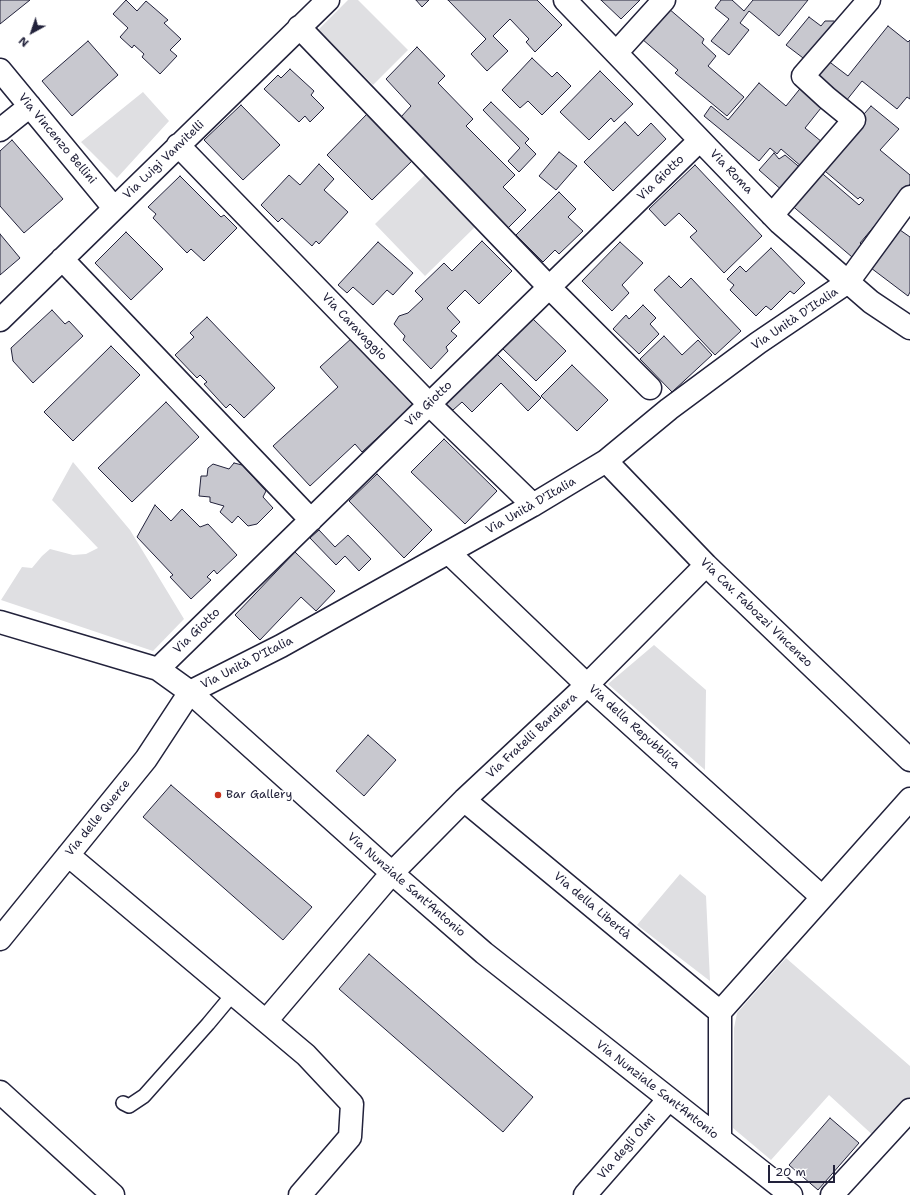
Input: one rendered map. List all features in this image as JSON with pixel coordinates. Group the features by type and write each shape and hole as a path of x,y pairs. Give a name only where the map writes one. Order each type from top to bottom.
{"street":[{"name":"Via Luigi Vanvitelli","path":"0,320 328,0"},
{"name":"Via Roma","path":"565,0 772,215 871,302 910,328"},
{"path":"616,53 664,0"},
{"path":"772,215 854,120 803,76 869,0"},
{"path":"299,27 549,287 650,388"},
{"name":"Via Vincenzo Bellini","path":"0,70 114,208"},
{"path":"0,130 30,106"},
{"name":"Via Giotto","path":"158,669 700,140"},
{"name":"Via Caravaggio","path":"178,145 429,404 533,506"},
{"name":"Via Unità D'Italia","path":"190,692 281,646 449,553 533,506 606,461 670,409 758,343 848,282 910,197"},
{"path":"62,260 311,520"},
{"name":"Via Cav. Fabozzi Vincenzo","path":"606,461 706,565 910,760"},
{"name":"Via della Repubblica","path":"449,553 587,685 822,897"},
{"name":"Via Fratelli Bandiera","path":"266,1021 392,873 464,800 587,685 706,565"},
{"name":"Via Nunziale Sant'Antonio","path":"0,622 158,669 190,692 392,873 484,953 791,1195"},
{"name":"Via delle Querce","path":"0,939 146,759 190,692"},
{"path":"720,1139 720,1012 910,799"},
{"name":"Via della Libertà","path":"464,800 720,1012"},
{"path":"68,855 306,1054 352,1104 350,1137 300,1195"},
{"path":"0,1092 113,1195"},
{"name":"Via degli Olmi","path":"585,1195 669,1099"},
{"path":"832,1195 910,1110"}],"lane":[{"path":"123,1103 129,1106 144,1096 233,994"}],"shaded area":[{"path":"348,0 358,0 408,50 373,85 318,30"},
{"path":"143,92 169,121 117,178 81,142"},
{"path":"429,171 476,226 425,276 375,224"},
{"path":"73,462 130,530 184,619 153,651 1,600 22,567 32,568 50,549 73,555 86,554 98,548 52,500"},
{"path":"654,645 706,690 705,770 608,684"},
{"path":"680,874 706,896 710,981 637,925"},
{"path":"786,958 910,1066 910,1099 876,1138 829,1095 771,1160 733,1128 734,1028 737,1013"}],"building":[{"path":"0,0 30,0 0,24"},
{"path":"126,0 137,11 146,1 168,20 164,23 181,39 170,50 177,56 160,74 142,57 144,54 134,45 132,48 120,37 128,28 113,14"},
{"path":"416,0 429,0 422,7"},
{"path":"448,0 537,0 562,25 535,52 526,42 529,39 510,19 493,36 508,51 487,71 471,54 486,39"},
{"path":"601,0 640,0 621,19"},
{"path":"721,0 732,0 744,11 753,0 808,0 779,36 749,11 740,23 749,30 729,55 711,41 729,19 715,8"},
{"path":"668,8 704,39 702,43 716,56 708,66 744,97 727,116 675,73 678,70 642,39"},
{"path":"809,17 821,26 825,21 834,21 841,27 811,64 786,45"},
{"path":"888,26 908,42 910,40 910,99 907,97 897,109 862,81 846,101 814,75 827,60 848,76"},
{"path":"88,41 118,75 72,116 42,81"},
{"path":"417,47 445,76 438,83 473,119 466,126 515,175 503,187 526,210 507,229 401,117 411,106 386,79"},
{"path":"532,58 552,77 557,72 571,86 542,115 528,101 520,108 502,90"},
{"path":"290,69 314,91 311,95 324,108 310,122 305,116 299,122 264,89 278,75 281,78"},
{"path":"600,71 633,104 614,122 611,118 589,140 560,112"},
{"path":"759,83 786,106 803,85 830,108 826,112 821,108 805,128 822,142 802,167 781,149 777,154 770,148 759,161 704,116 711,106 728,120"},
{"path":"491,102 529,139 525,143 536,154 519,172 508,161 520,148 483,110"},
{"path":"241,105 280,145 243,180 204,140"},
{"path":"871,106 899,129 880,150 910,175 910,184 860,243 862,245 852,257 789,203 817,169 859,205 864,200 860,197 858,199 819,166"},
{"path":"369,112 415,158 372,200 327,155"},
{"path":"625,122 638,136 651,123 666,139 613,191 584,162"},
{"path":"12,140 63,199 24,233 0,206 0,151"},
{"path":"559,152 577,166 556,190 539,176"},
{"path":"774,153 779,159 785,155 803,170 784,192 759,170"},
{"path":"319,164 334,179 324,190 348,212 319,244 316,241 312,246 282,218 278,222 261,205 289,175 300,185"},
{"path":"695,165 762,236 724,273 690,237 697,231 679,213 665,226 649,209"},
{"path":"180,176 221,217 224,215 237,228 204,261 191,249 187,253 153,218 156,214 148,207"},
{"path":"559,192 576,209 568,217 583,231 559,254 555,250 543,262 516,235"},
{"path":"900,230 910,237 910,292 908,296 871,268"},
{"path":"126,232 163,269 131,300 95,263"},
{"path":"0,234 20,258 0,275"},
{"path":"482,241 512,271 479,304 465,290 447,308 460,322 451,331 457,336 446,347 448,351 431,369 403,340 405,336 394,324 399,316 408,313 423,299 415,291 444,263 452,271"},
{"path":"378,242 413,273 393,295 387,290 373,305 353,287 347,293 338,285"},
{"path":"620,242 643,263 622,285 629,293 612,311 582,281"},
{"path":"771,248 805,283 794,294 790,291 771,310 766,306 756,316 730,290 734,285 727,279 740,266 746,272"},
{"path":"669,276 681,288 691,278 741,331 715,355 654,290"},
{"path":"643,305 656,318 650,324 659,334 639,354 613,329 626,315 629,319"},
{"path":"52,310 65,324 69,321 83,336 33,383 13,361 11,348"},
{"path":"207,317 275,388 244,418 230,404 226,408 204,384 207,382 200,375 197,378 175,355 194,337 190,333"},
{"path":"533,319 566,351 536,381 503,349"},
{"path":"664,336 682,355 698,340 712,355 672,392 640,359"},
{"path":"352,338 413,405 362,452 355,444 310,486 273,446 338,387 320,367"},
{"path":"111,346 140,375 73,441 44,412"},
{"path":"496,353 541,398 528,411 501,383 472,412 462,402 453,410 445,403"},
{"path":"572,365 608,400 577,431 541,396"},
{"path":"166,402 199,437 132,502 98,468"},
{"path":"444,439 497,491 465,524 411,472"},
{"path":"234,463 242,465 266,491 263,497 273,508 257,524 248,526 238,516 232,523 220,512 224,506 210,502 210,497 199,496 201,476 207,476 208,468 213,464 229,469"},
{"path":"377,474 432,530 404,558 349,501"},
{"path":"155,505 171,521 182,509 200,527 208,524 237,555 217,574 214,570 207,577 211,580 191,599 170,577 173,575 137,537"},
{"path":"319,530 335,547 348,535 371,559 359,571 345,556 336,565 310,538"},
{"path":"295,552 335,591 316,611 301,597 260,640 235,615"},
{"path":"368,735 396,760 364,796 336,771"},
{"path":"171,785 312,907 283,940 143,817"},
{"path":"369,954 533,1097 503,1132 339,989"},
{"path":"830,1118 859,1143 818,1190 789,1165"}],"place":[{"name":"Bar Gallery","path":"218,795"}]}
